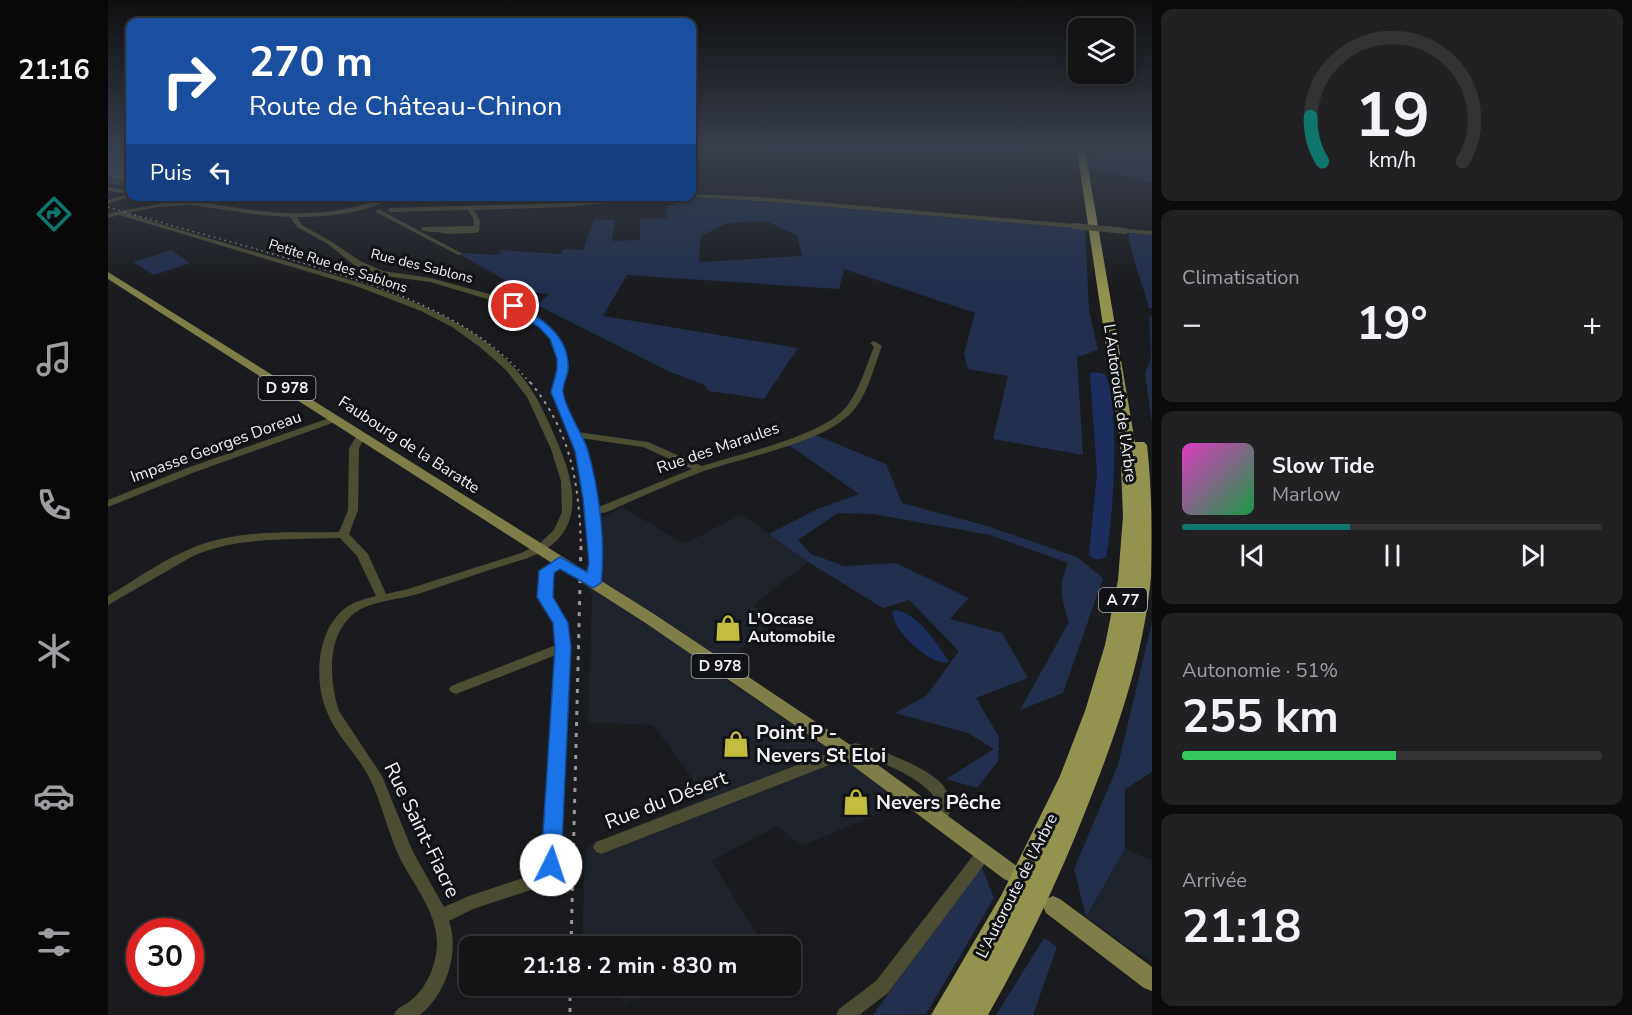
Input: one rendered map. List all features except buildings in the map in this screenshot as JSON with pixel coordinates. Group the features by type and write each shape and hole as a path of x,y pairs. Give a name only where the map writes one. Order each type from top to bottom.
{"highway":[{"name":"L'Autoroute de l'Arbre","path":"945,1015 1013,899 1060,802 1089,730 1120,615 1128,566 1131,520 1128,437 1089,197"},
{"name":"L'Autoroute de l'Arbre","path":"972,1015 1029,912 1072,818 1115,700 1136,621 1142,569 1143,477 1132,400 1096,197"}],"main road":[{"name":"Faubourg de la Baratte","path":"108,275 540,549"},
{"name":"D 978","path":"540,549 846,751 1011,873"},
{"path":"1053,906 1152,980"}],"street":[{"path":"719,197 1152,233"},
{"path":"144,207 158,201"},
{"path":"185,201 245,211 292,214 618,201"},
{"path":"359,210 383,201"},
{"path":"108,216 144,207 193,203"},
{"path":"370,207 390,210"},
{"path":"423,230 476,231 477,217 469,207"},
{"path":"378,211 460,254"},
{"name":"Petite Rue des Sablons","path":"118,213 385,293 442,318 485,347 509,370 530,396 555,446 562,470 568,508 566,519 562,528 540,549"},
{"name":"Rue des Sablons","path":"292,214 299,226 330,243 357,263 373,270 431,280 486,296 514,306 543,325 555,338 562,359 557,392 581,451 592,512"},
{"name":"Rue des Maraules","path":"592,512 603,510 701,469 803,436 833,422 847,412 878,346 874,343"},
{"name":"Impasse Georges Doreau","path":"108,504 190,470 336,419"},
{"path":"574,434 645,444 701,469"},
{"path":"343,535 353,510 354,448 361,436"},
{"path":"592,512 596,563 593,583"},
{"path":"108,601 196,550 213,544 243,539 343,535 362,554 382,597"},
{"name":"Rue Saint-Fiacre","path":"403,1015 419,1008 443,964 446,932 441,917 407,857 371,769 345,736 328,698 326,651 332,634 343,617 368,601 407,593 540,549"},
{"path":"441,917 469,903 540,880 548,874 551,865 563,647 560,623 545,597 547,571 560,562"},
{"path":"456,689 563,647"},
{"name":"Rue du Désert","path":"601,847 846,751"},
{"path":"845,1015 882,987 984,852"}],"shaded area":[{"path":"696,198 708,198 1085,229 1089,310 1098,350 1077,357 1083,455 993,439 1008,376 968,369 964,354 975,313 844,269 839,289 627,275 603,316 798,348 764,399 709,391 704,385 668,371 537,305 549,294 526,292 461,255 463,253 498,255 501,250 561,254 563,249 583,250 594,219 615,220 612,241 640,240 640,219 668,219 666,205 675,205 674,201 696,201","holes":["750,221 768,222 797,235 802,256 699,262 701,236 725,224"]},
{"path":"1128,233 1152,235 1152,308 1149,308"},
{"path":"171,250 190,263 154,275 133,262"},
{"path":"1149,316 1152,317 1152,424 1145,373 1151,358"},
{"path":"1090,373 1105,374 1110,389 1114,435 1109,541 1106,557 1099,559 1092,558 1089,554 1097,473 1090,376"},
{"path":"813,434 886,464 902,503 987,526 1077,557 1103,578 1063,693 1020,710 1069,622 1062,592 1068,563 990,535 873,514 838,513 798,540 811,554 844,566 896,563 969,598 950,619 1002,633 1028,678 976,698 999,737 998,761 977,788 946,779 994,749 968,733 895,713 926,696 959,651 909,600 883,608 808,562 769,534 815,510 859,494 789,445"},
{"path":"622,507 685,544 741,514 808,562 753,606 776,619 713,672 834,750 901,804 802,846 778,826 711,861 759,936 582,936 585,850 592,844 706,797 653,725 588,722 592,596 586,586 592,559 589,524"},
{"path":"896,610 920,623 949,662 928,656 906,638 897,626 892,612"},
{"path":"1152,622 1152,772 1125,789 1125,849 1086,917 1074,869 1118,765"},
{"path":"1125,849 1152,860 1152,963 1086,917"},
{"path":"981,865 994,898 926,1014 873,1015"},
{"path":"1044,938 1057,947 1033,1015 996,1015"},
{"path":"620,996 645,996 624,1005"}],"railway":[{"path":"108,207 360,281 424,306 482,338 508,359 531,384"},
{"path":"530,382 544,401 564,440 575,481 581,547"},
{"path":"571,936 581,547"},
{"path":"570,996 570,1015"}],"place":[{"name":"L'Occase Automobile","path":"728,628"},
{"name":"Point P - Nevers St Eloi","path":"736,744"},
{"name":"Nevers Pêche","path":"856,802"}],"route":[{"path":"514,306 543,325 555,338 562,359 557,392 581,451 592,512 596,563 593,583 560,562 547,571 545,597 562,628 563,647 551,865"}]}
